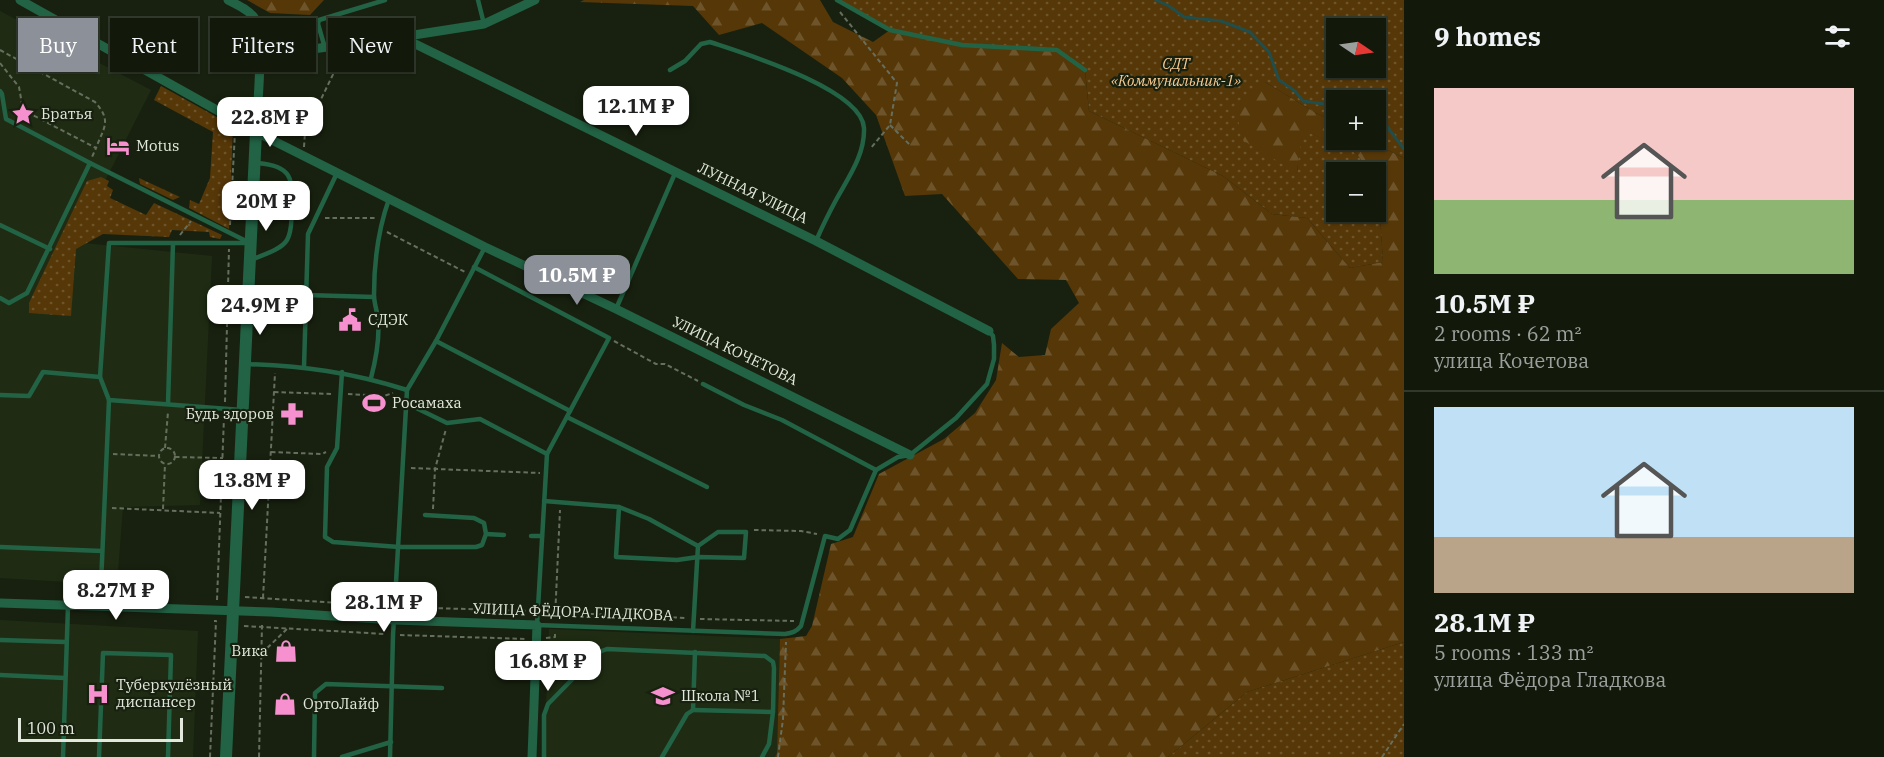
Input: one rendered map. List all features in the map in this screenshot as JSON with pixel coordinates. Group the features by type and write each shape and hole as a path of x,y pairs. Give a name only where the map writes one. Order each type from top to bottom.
{"street":[{"name":"УЛИЦА КОЧЕТОВА","path":"20,0 236,119 255,132 910,454"},
{"path":"228,0 246,10 254,18"},
{"path":"414,35 484,24 535,0"},
{"name":"ЛУННАЯ УЛИЦА","path":"414,43 816,241 989,331"},
{"path":"316,49 326,48"},
{"path":"226,757 260,72"},
{"name":"УЛИЦА ФЁДОРА ГЛАДКОВА","path":"0,603 262,611 394,620 537,625"},
{"path":"532,757 537,625"}],"lane":[{"path":"326,48 318,24 319,20 385,0"},
{"path":"478,0 484,24"},
{"path":"837,0 890,30 962,45 1057,50 1085,70"},
{"path":"670,70 685,61 701,44 710,42 804,77 849,104 860,115 864,127 862,144 854,169 816,241"},
{"path":"0,91 6,119 90,164 250,243"},
{"path":"249,261 280,247 287,241 291,231 293,189 291,179 286,171 278,166 254,163"},
{"path":"0,298 9,303 27,293 90,164"},
{"path":"616,309 676,171"},
{"path":"304,367 308,234 337,173"},
{"path":"371,378 377,351 378,319 374,297 380,228 389,199"},
{"path":"0,225 50,249"},
{"path":"100,607 109,400 100,377 109,243 250,243"},
{"path":"168,404 173,244"},
{"path":"390,757 394,620 407,390 436,341 485,247"},
{"path":"474,267 609,338 547,454 537,625"},
{"path":"306,295 374,297"},
{"path":"802,623 825,536 838,539 850,530 876,470 898,457 910,454 956,418 987,384 994,359 993,336 989,331"},
{"path":"436,341 570,411"},
{"path":"244,364 304,367 342,372 371,378 407,390"},
{"path":"0,395 28,396 43,372 100,377"},
{"path":"342,372 337,448 327,467 325,537 333,542 399,547 476,548 482,545 486,534 484,522 474,518 425,515"},
{"path":"703,384 744,405 782,420 876,470"},
{"path":"109,400 242,410"},
{"path":"406,403 447,423 480,419 547,454"},
{"path":"567,417 707,487"},
{"path":"544,501 619,507 649,519 698,546"},
{"path":"619,507 616,557 677,560 698,557 744,558 746,532 718,532 698,546"},
{"path":"486,534 504,535"},
{"path":"531,536 542,536"},
{"path":"693,632 698,546"},
{"path":"0,547 102,551"},
{"path":"63,757 68,606"},
{"name":"УЛИЦА ФЁДОРА ГЛАДКОВА","path":"537,625 785,634 793,633 802,623"},
{"path":"0,640 66,642"},
{"path":"544,757 544,715 548,704 598,652 607,649 759,654 769,658 775,675 773,712 769,744 762,757"},
{"path":"99,757 103,652 171,655 168,757"},
{"path":"693,710 695,652"},
{"path":"0,675 65,678"},
{"path":"314,757 315,693 326,684 442,688"},
{"path":"662,757 687,714 693,710 773,712"},
{"path":"342,757 391,742"}],"path":[{"path":"838,9 897,83 890,125 868,151"},
{"path":"0,50 95,102 105,113 105,124 90,164"},
{"path":"0,63 19,87 23,110"},
{"path":"303,156 306,132 334,72"},
{"path":"23,110 96,148"},
{"path":"6,119 23,110"},
{"path":"230,234 236,119"},
{"path":"890,125 911,146"},
{"path":"173,244 195,216"},
{"path":"316,218 382,218"},
{"path":"380,228 470,274"},
{"path":"217,600 229,243"},
{"path":"228,276 237,276"},
{"path":"609,338 656,364 665,364 703,384"},
{"path":"259,757 262,611 275,365"},
{"path":"165,448 168,404"},
{"path":"433,515 435,469 447,423"},
{"path":"158,456 165,448 171,449 175,457"},
{"path":"271,452 322,454 337,448"},
{"path":"107,453 158,456"},
{"path":"158,456 165,464 170,464 175,457"},
{"path":"175,457 223,458"},
{"path":"162,510 165,464"},
{"path":"403,468 546,473"},
{"path":"555,621 561,502"},
{"path":"104,507 220,513"},
{"path":"746,532 760,529 801,531 825,536"},
{"path":"541,612 802,623"},
{"path":"210,757 216,621"},
{"path":"244,626 262,626"},
{"path":"261,654 288,628"},
{"path":"541,639 555,637 555,630"},
{"path":"778,757 783,719 785,634"},
{"path":"1382,757 1404,724"}],"shaded area":[{"path":"0,11 18,20 18,72 98,72 98,62 110,69 110,72 117,72 151,90 74,242 212,256 200,505 123,507 117,585 0,578"},
{"name":"Туберкулёзный диспансер","path":"0,620 198,631 193,757 0,757"},
{"name":"Школа №1","path":"549,629 780,639 777,753 775,757 544,757"}],"green space":[{"path":"247,0 324,0 310,15 270,13"},
{"path":"584,0 820,0 833,22 873,42 890,30 962,45 1057,50 1085,70 1089,111 1223,176 1272,214 1307,218 1350,268 1383,262 1380,222 1386,222 1386,162 1363,162 1356,153 1349,150 1386,149 1404,158 1404,642 1247,692 1168,757 775,757 777,753 780,639 806,636 812,626 831,544 853,537 879,474 944,439 975,413 996,380 1002,343 1019,357 1045,355 1051,329 1079,303 1066,280 1018,279 942,194 905,196 876,115 842,78 762,23 719,35 693,6 580,2"},
{"name":"СДТ «Коммунальник-1»","path":"837,0 1404,0 1404,158 1386,149 1386,90 1326,90 1326,118 1265,82 1297,173 1301,129 1326,140 1326,150 1349,150 1356,153 1363,162 1326,162 1326,222 1380,222 1383,262 1350,268 1307,218 1272,214 1223,176 1089,111 1085,70 890,30"},
{"path":"1265,82 1326,118 1326,140 1302,130 1297,173 1241,139 1237,111"},
{"path":"161,86 233,126 229,229 189,208 190,200 199,204 210,178 213,132 154,100"},
{"path":"101,177 109,181 107,186 113,190 110,198 146,215 154,203 222,235 220,239 210,237 209,232 172,230 169,237 103,234 76,249 71,316 29,313 29,303 87,181"},
{"path":"139,178 180,197 173,200 140,184"},
{"path":"1404,642 1404,757 1168,757 1247,692"}],"waterway":[{"path":"1156,0 1184,17 1221,21 1250,32 1269,52 1279,80 1295,91 1303,101 1326,104"},
{"path":"1386,125 1404,149"}],"place":[{"name":"Братья","path":"23,114"},
{"name":"Motus","path":"118,146"},
{"name":"СДЭК","path":"350,320"},
{"name":"Росамаха","path":"374,403"},
{"name":"Будь здоров","path":"292,414"},
{"name":"Вика","path":"286,651"},
{"name":"Туберкулёзный диспансер","path":"98,694"},
{"name":"Школа №1","path":"663,696"},
{"name":"ОртоЛайф","path":"285,704"}]}
